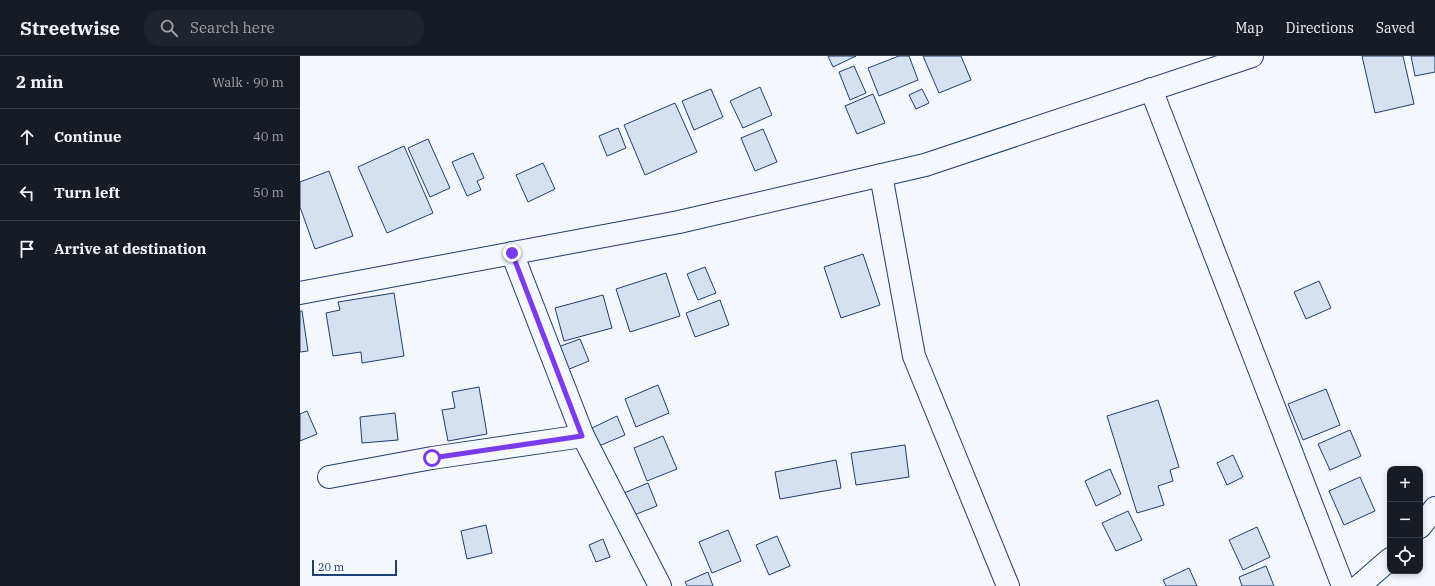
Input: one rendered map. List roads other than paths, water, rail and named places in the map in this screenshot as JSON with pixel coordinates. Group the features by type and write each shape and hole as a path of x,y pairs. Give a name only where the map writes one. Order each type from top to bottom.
{"main road":[{"path":"300,293 678,222 925,165 1252,56"},
{"path":"1151,89 1343,586"},
{"path":"880,175 914,356 1008,586"},
{"path":"512,253 582,436 660,586"},
{"path":"329,477 432,458 582,436"},
{"path":"1423,523 1435,508"},
{"path":"1359,586 1387,562"}]}
